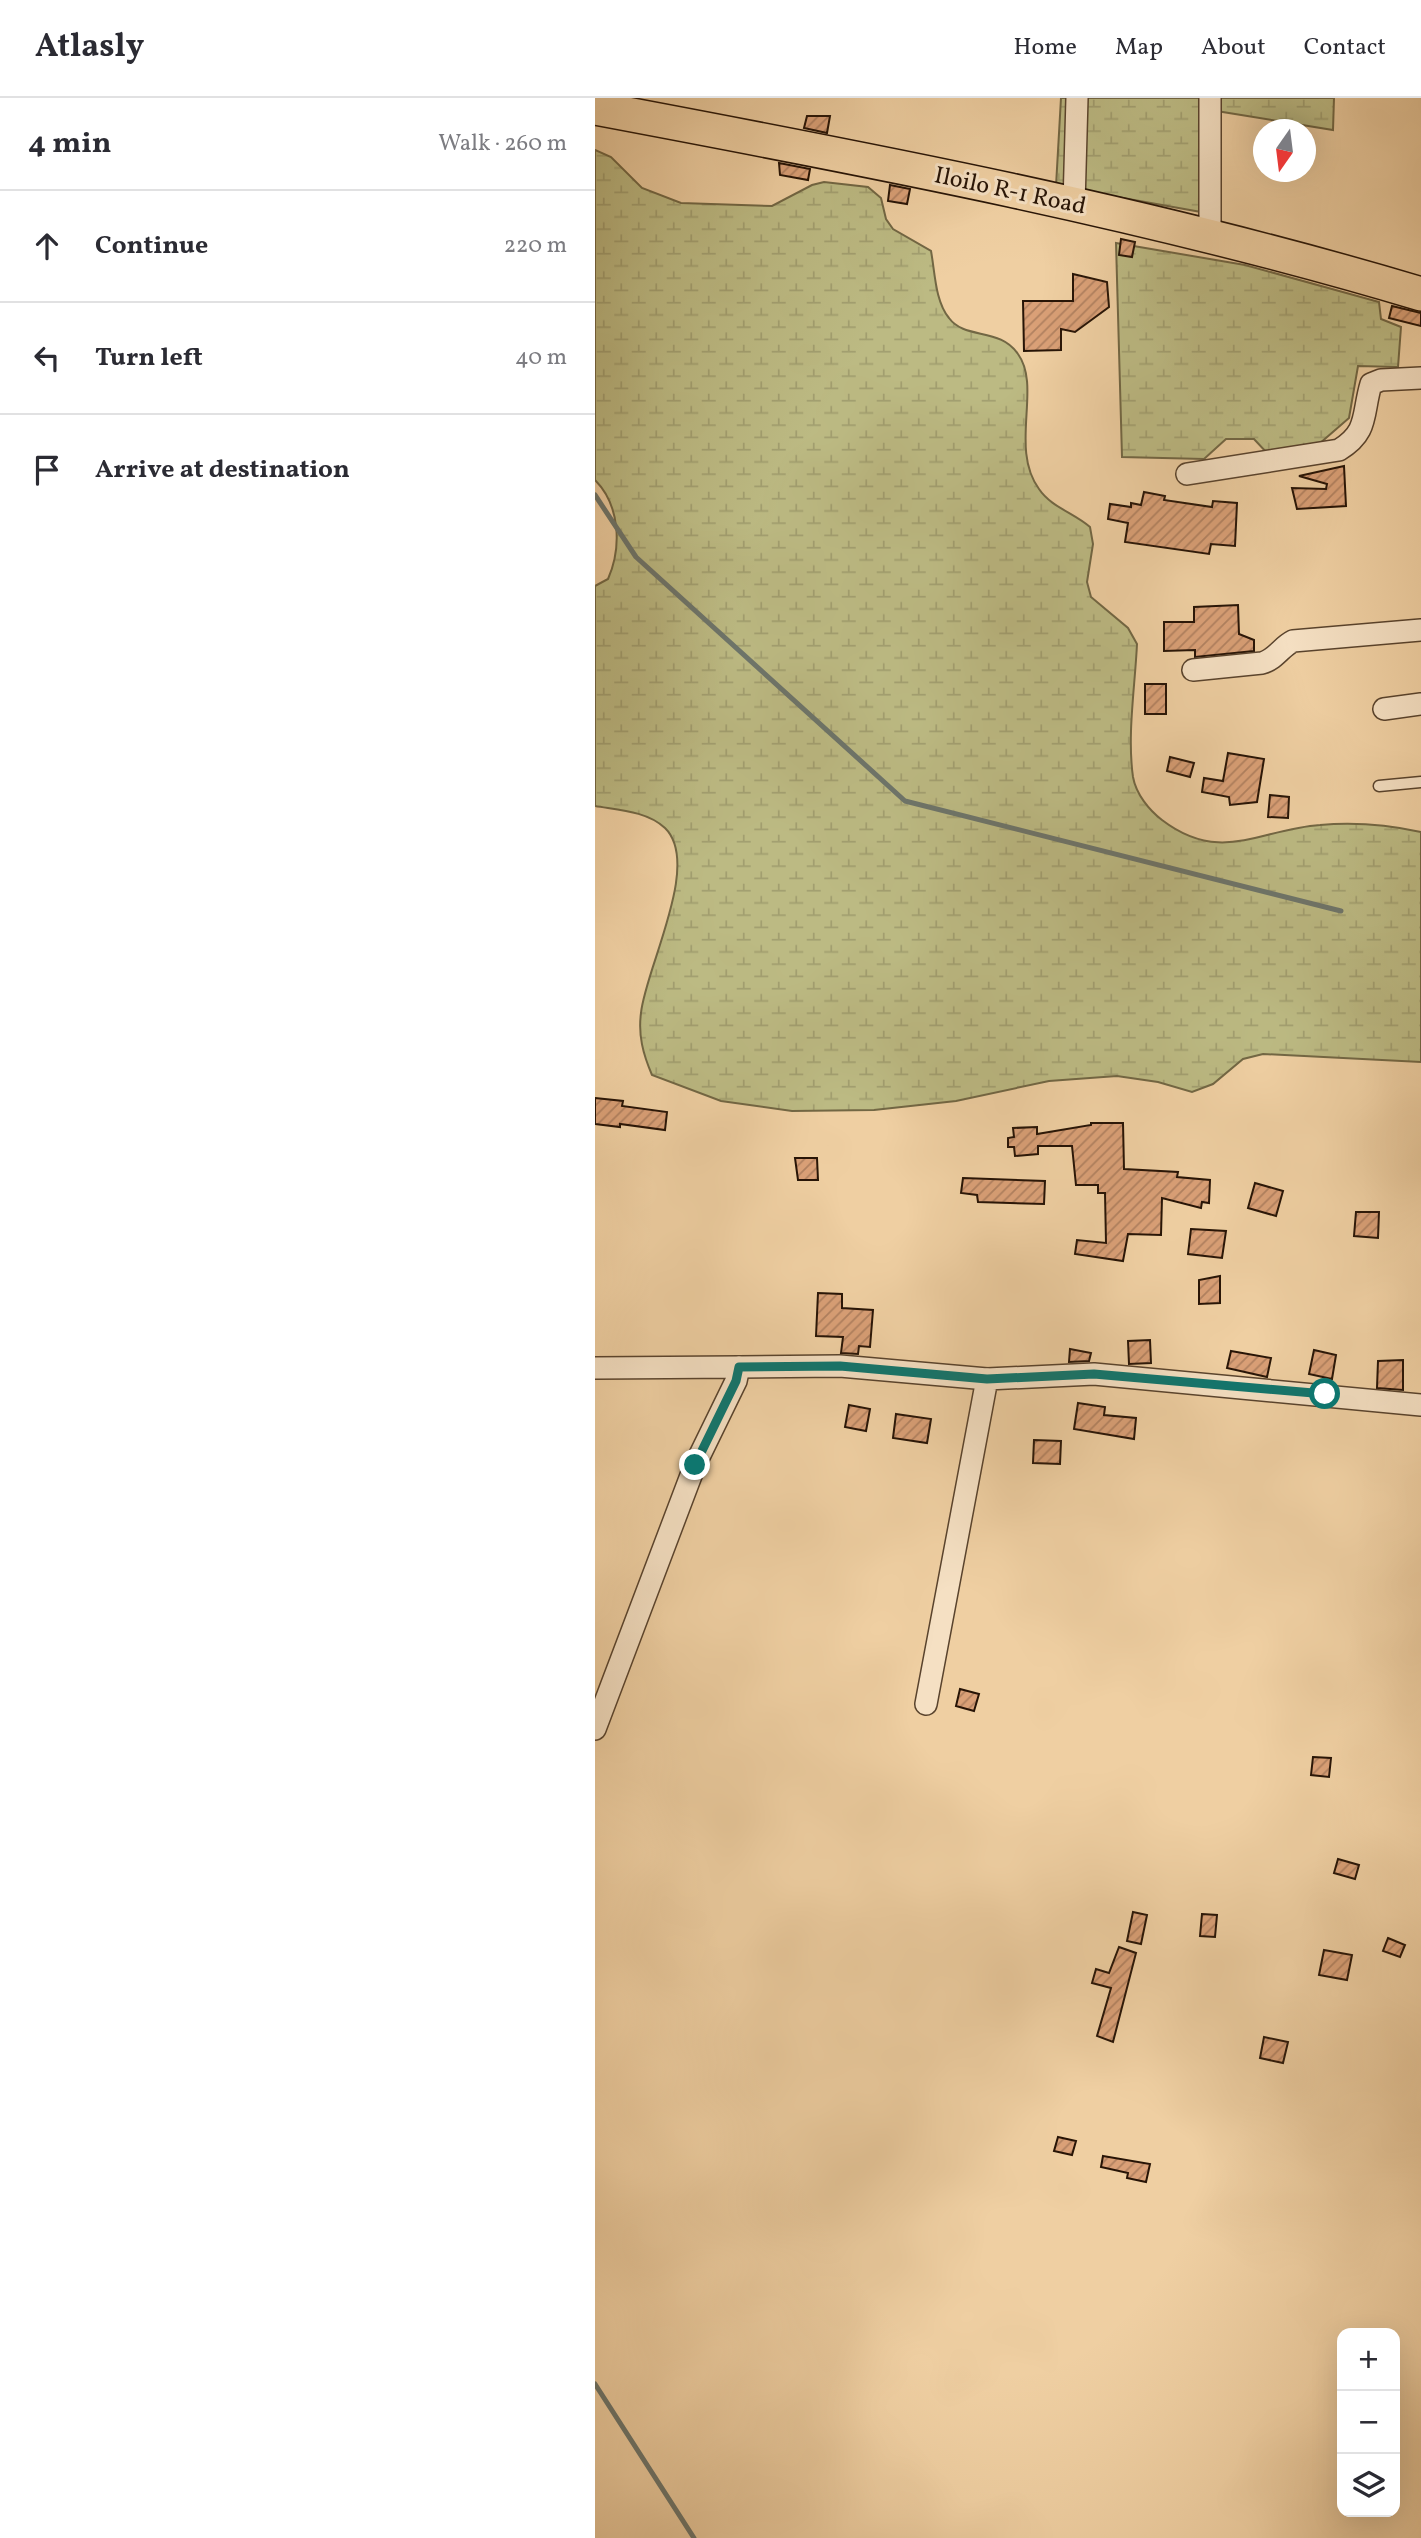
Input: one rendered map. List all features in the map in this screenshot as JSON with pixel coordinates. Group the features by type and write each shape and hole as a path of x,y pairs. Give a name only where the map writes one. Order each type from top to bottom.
{"main road":[{"name":"Iloilo R-1 Road","path":"595,108 662,115 1074,204 1283,252 1421,294"}],"street":[{"path":"1074,204 1077,98"},
{"path":"1210,98 1210,237"},
{"path":"1187,474 1339,450 1355,441 1363,428 1371,384 1381,380 1421,378"},
{"path":"1192,670 1262,663 1272,660 1285,645 1293,641 1421,630"},
{"path":"1384,709 1421,704"},
{"path":"595,1368 840,1366 987,1379 1094,1374 1421,1405"},
{"path":"595,1729 695,1465 736,1381 739,1367"},
{"path":"926,1704 987,1379"}],"lane":[{"path":"1379,786 1421,782"}],"green space":[{"path":"1061,98 1334,98 1333,130 1316,127 1316,119 1265,119 1204,109 1201,212 1056,186"},
{"path":"595,150 611,157 642,188 681,203 772,206 812,185 824,182 868,187 881,198 886,219 893,229 931,251 938,295 949,318 964,329 1002,340 1018,354 1025,368 1027,383 1025,437 1030,473 1050,501 1090,527 1093,544 1087,582 1091,597 1128,628 1137,644 1131,761 1135,783 1148,806 1162,820 1183,833 1203,840 1222,842 1333,824 1371,825 1421,832 1421,1062 1263,1054 1243,1059 1213,1084 1192,1092 1158,1082 1117,1076 1049,1081 956,1101 874,1110 792,1111 721,1101 652,1075 642,1044 641,1013 675,891 675,844 665,828 650,818 595,806 595,586 608,579 617,540 610,502 595,480"},
{"path":"1116,243 1245,265 1379,302 1381,319 1401,327 1398,367 1358,366 1349,418 1319,444 1267,453 1254,439 1226,439 1204,459 1122,457"}],"building":[{"path":"807,116 830,116 827,133 804,128"},
{"path":"779,163 810,169 808,180 780,175"},
{"path":"890,185 910,189 907,204 888,201"},
{"path":"1121,239 1135,242 1132,257 1119,255"},
{"path":"1073,274 1107,282 1109,307 1075,332 1061,329 1061,350 1024,351 1023,301 1073,301"},
{"path":"1392,306 1421,313 1421,326 1389,318"},
{"path":"1344,466 1346,506 1297,509 1292,488 1326,489 1327,484 1299,476"},
{"path":"1144,492 1165,496 1164,500 1212,507 1213,501 1237,503 1235,546 1211,544 1209,554 1125,542 1128,523 1108,519 1110,504 1131,507 1131,503 1141,505"},
{"path":"1238,605 1239,634 1254,640 1254,651 1195,657 1195,650 1164,651 1164,622 1194,622 1194,607"},
{"path":"1145,684 1166,684 1166,714 1145,714"},
{"path":"1228,753 1264,759 1257,802 1230,805 1229,797 1202,792 1204,778 1223,781"},
{"path":"1170,757 1194,763 1190,777 1167,771"},
{"path":"1270,795 1289,797 1288,818 1268,817"},
{"path":"595,1098 623,1101 622,1106 667,1112 665,1130 620,1124 620,1127 595,1124"},
{"path":"1091,1123 1123,1123 1124,1169 1178,1172 1177,1177 1210,1180 1209,1203 1202,1202 1201,1208 1162,1198 1161,1235 1128,1234 1123,1261 1075,1254 1077,1240 1106,1243 1105,1193 1098,1193 1098,1185 1076,1185 1072,1146 1038,1146 1038,1154 1015,1156 1014,1147 1008,1147 1008,1138 1014,1137 1013,1128 1037,1127 1037,1134"},
{"path":"795,1158 817,1158 818,1180 798,1180"},
{"path":"963,1178 1045,1181 1044,1204 978,1202 977,1195 961,1193"},
{"path":"1255,1183 1283,1191 1276,1216 1248,1208"},
{"path":"1356,1212 1379,1212 1378,1238 1354,1236"},
{"path":"1191,1229 1226,1231 1222,1258 1188,1254"},
{"path":"1220,1276 1220,1303 1199,1304 1199,1280"},
{"path":"818,1293 842,1294 842,1308 873,1310 870,1347 859,1346 858,1354 841,1353 843,1337 816,1336"},
{"path":"1150,1340 1151,1363 1129,1364 1128,1341"},
{"path":"1070,1349 1091,1353 1089,1361 1069,1362"},
{"path":"1314,1350 1336,1355 1332,1379 1309,1374"},
{"path":"1231,1351 1271,1358 1267,1377 1227,1368"},
{"path":"1403,1360 1403,1390 1377,1388 1378,1361"},
{"path":"1078,1403 1105,1407 1104,1415 1136,1418 1134,1439 1074,1429"},
{"path":"849,1405 870,1409 866,1431 845,1427"},
{"path":"896,1414 931,1419 927,1443 893,1438"},
{"path":"1034,1440 1061,1441 1060,1464 1033,1463"},
{"path":"960,1689 979,1694 974,1711 956,1706"},
{"path":"1313,1757 1331,1758 1329,1777 1311,1775"},
{"path":"1338,1859 1359,1865 1355,1879 1334,1873"},
{"path":"1133,1912 1147,1915 1141,1944 1127,1941"},
{"path":"1202,1914 1217,1915 1215,1937 1200,1936"},
{"path":"1388,1938 1405,1945 1400,1957 1383,1951"},
{"path":"1119,1947 1136,1953 1113,2042 1097,2036 1111,1988 1092,1983 1096,1969 1109,1973"},
{"path":"1324,1950 1352,1955 1347,1980 1319,1975"},
{"path":"1264,2037 1288,2042 1283,2063 1260,2058"},
{"path":"1058,2137 1076,2141 1072,2155 1054,2151"},
{"path":"1103,2156 1150,2164 1146,2182 1127,2178 1128,2173 1101,2167"}],"waterway":[{"path":"595,495 636,557 905,801 1341,911"},
{"path":"595,2384 694,2538"}],"route":[{"path":"695,1465 736,1381 739,1367 840,1366 987,1379 1094,1374 1325,1394"}]}
